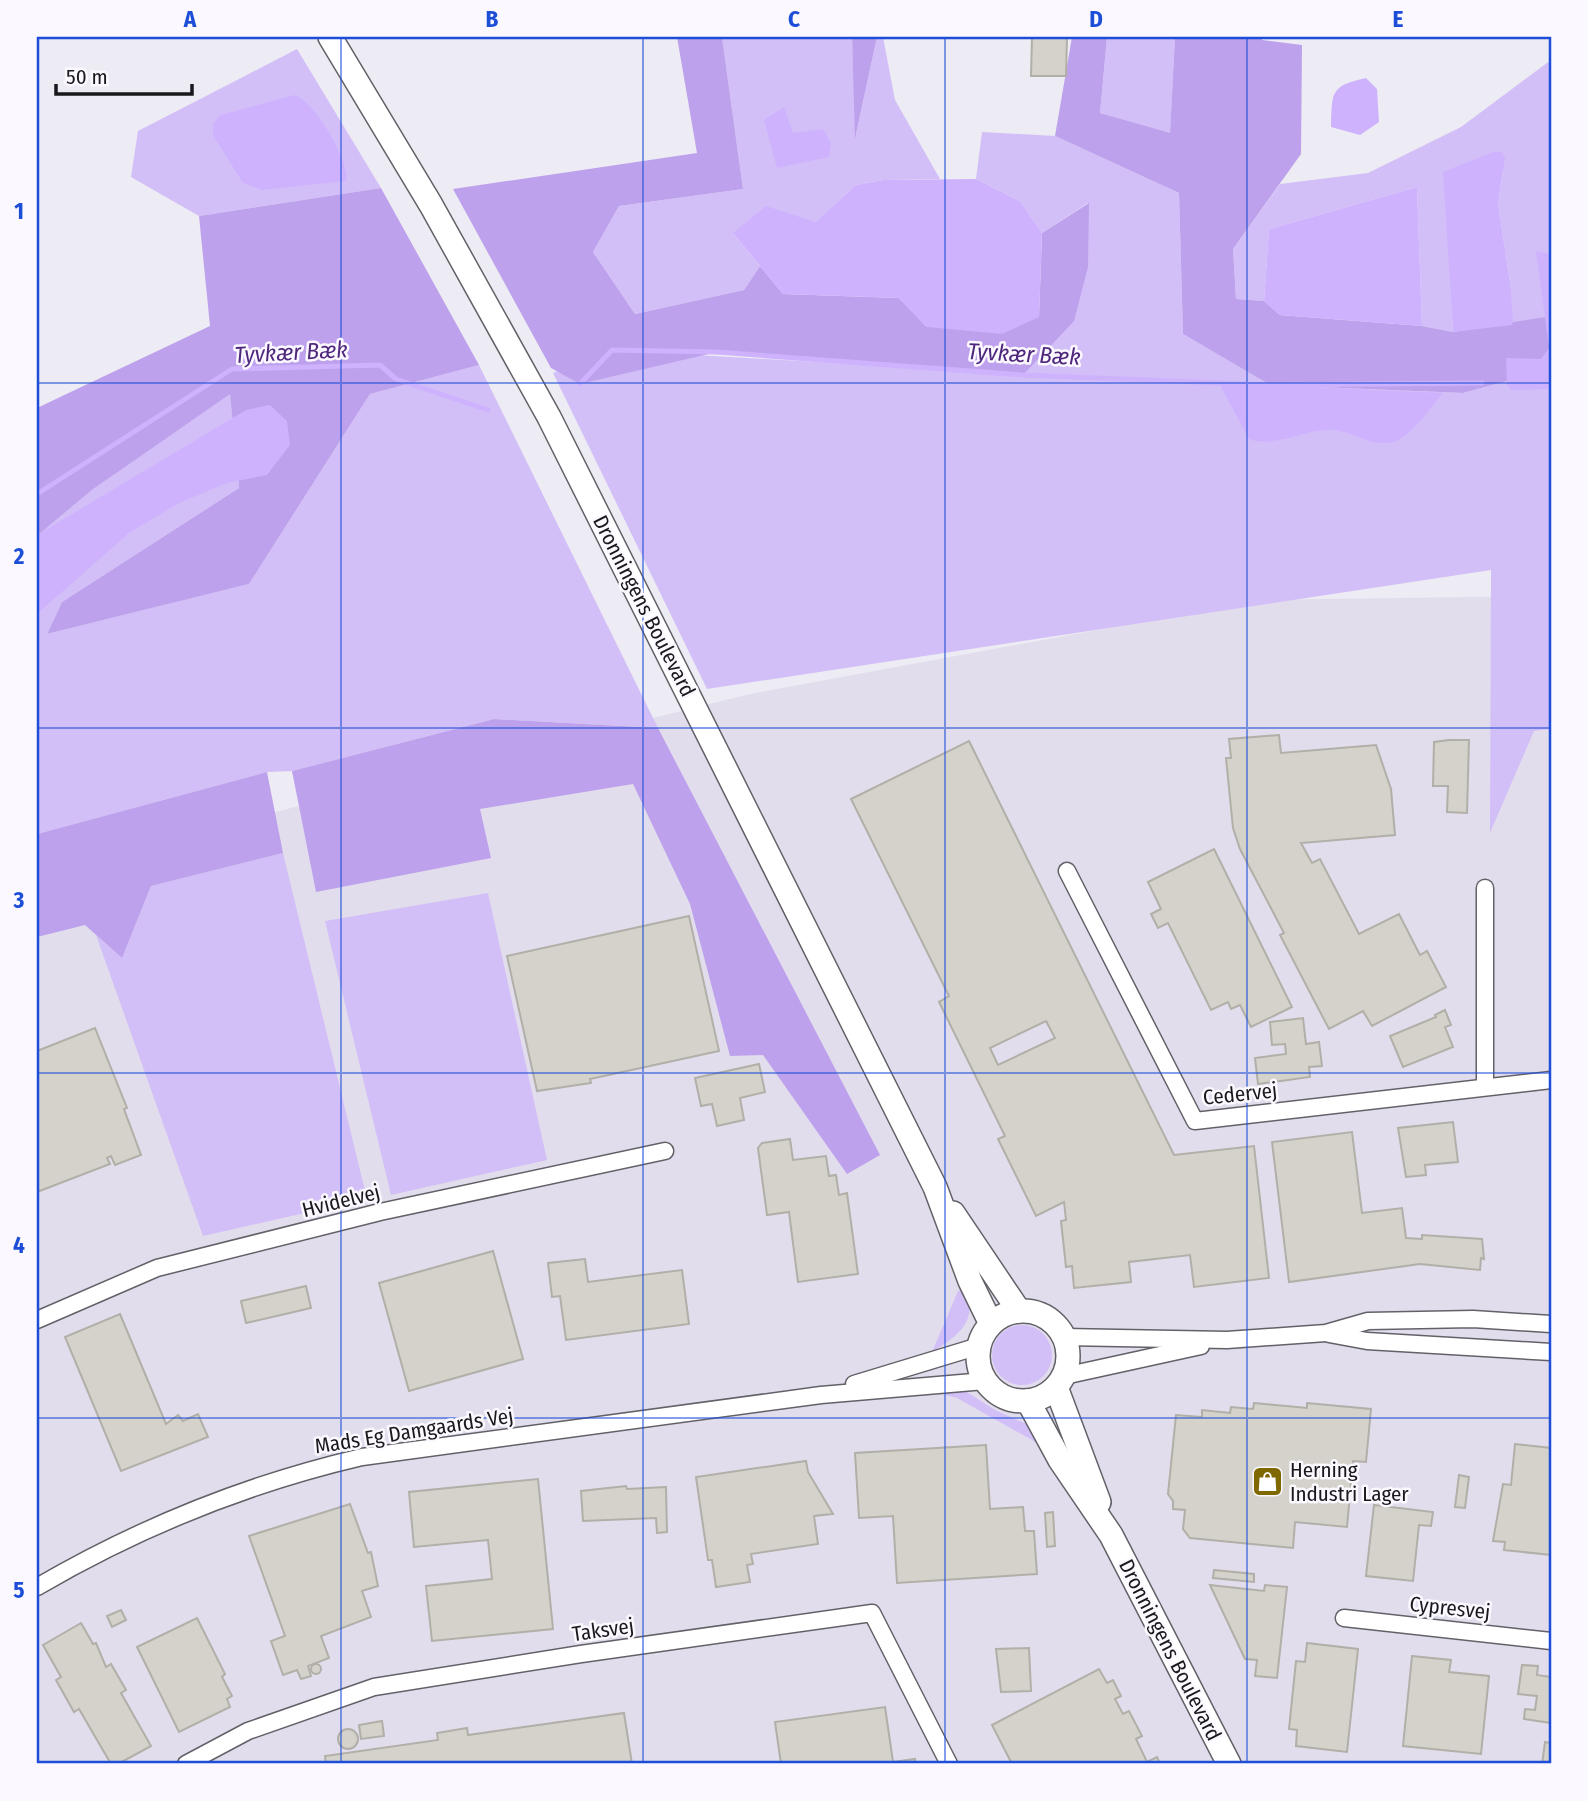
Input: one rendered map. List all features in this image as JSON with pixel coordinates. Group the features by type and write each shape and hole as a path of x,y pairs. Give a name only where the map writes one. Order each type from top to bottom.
{"main road":[{"name":"Dronningens Boulevard","path":"330,37 431,205 549,417 935,1188 974,1290 991,1324"},
{"name":"Dronningens Boulevard","path":"935,1188 993,1269 1019,1311"},
{"path":"1019,1311 1037,1313 1053,1322 1064,1337 1068,1356 1060,1382 1043,1397 1028,1401 1011,1400 996,1393 985,1381 979,1364 979,1346 991,1324 1004,1315 1019,1311"},
{"name":"Dronningens Boulevard","path":"1060,1382 1111,1535"},
{"name":"Dronningens Boulevard","path":"1028,1401 1060,1460 1111,1535 1229,1764"}],"street":[{"name":"Cedervej","path":"1067,871 1195,1121 1551,1080"},
{"path":"1485,888 1485,1087"},
{"name":"Hvidelvej","path":"37,1320 158,1268 380,1212 665,1151"},
{"path":"1064,1337 1227,1340 1326,1333 1368,1321 1473,1320 1551,1324"},
{"path":"1326,1333 1367,1342 1551,1352"},
{"path":"1060,1382 1227,1340"},
{"name":"Mads Eg Damgaards Vej","path":"821,1395 979,1346"},
{"name":"Mads Eg Damgaards Vej","path":"37,1587 98,1551 155,1524 295,1472 362,1457 821,1395 985,1381"},
{"name":"Taksvej","path":"186,1764 248,1731 374,1687 581,1654 872,1613 950,1764"},
{"name":"Cypresvej","path":"1344,1618 1551,1641"}],"shaded area":[{"path":"677,37 722,37 743,189 619,206 593,252 635,314 744,290 760,266 783,294 899,298 927,327 1039,317 1042,233 1089,203 1088,267 1074,321 1023,375 717,352 580,384 551,368 453,189 697,153"},
{"path":"722,37 852,37 856,135 877,37 883,37 895,100 940,179 883,180 856,185 815,222 733,233 760,266 744,290 635,314 593,252 619,206 743,189"},
{"path":"852,37 877,37 855,139"},
{"path":"1072,37 1107,37 1100,113 1170,133 1175,37 1262,37 1262,40 1302,45 1301,154 1233,249 1236,299 1264,301 1280,315 1422,326 1453,332 1551,316 1551,369 1463,393 1270,385 1183,334 1179,193 1055,136"},
{"path":"1107,37 1175,37 1170,134 1100,113"},
{"path":"297,49 381,188 199,216 131,177 138,131"},
{"path":"1551,60 1551,319 1550,316 1512,325 1511,289 1498,203 1503,171 1444,172 1453,332 1422,326 1417,187 1269,229 1264,301 1236,299 1233,249 1280,184 1368,173 1461,127"},
{"path":"1366,78 1377,89 1379,122 1360,135 1331,127 1335,92 1345,84"},
{"path":"295,95 312,108 337,146 346,172 346,181 262,190 243,183 213,135 213,124 220,115"},
{"path":"784,107 793,133 823,129 831,143 829,157 777,168 764,120"},
{"path":"982,132 1055,136 1179,193 1183,334 1270,385 1463,393 1551,369 1551,729 1534,731 1490,833 1491,570 707,689 553,373 612,350 1023,374 1088,203 1042,233 1020,201 976,179"},
{"path":"1493,152 1501,152 1505,158 1498,203 1513,321 1512,325 1453,332 1443,172"},
{"path":"976,179 1020,201 1042,233 1039,317 1002,334 927,327 899,298 783,294 733,233 766,206 815,222 856,185 883,180"},
{"path":"1417,187 1422,326 1280,315 1264,301 1269,229"},
{"path":"381,188 479,365 370,394 249,584 47,634 62,602 239,488 230,394 92,490 37,536 37,408 210,326 199,216"},
{"path":"1536,251 1551,254 1551,389 1511,390 1507,385 1506,358 1541,359 1549,348"},
{"path":"479,365 658,728 494,719 292,771 267,772 37,834 37,536 92,490 230,393 239,488 62,602 47,634 249,584 370,394"},
{"path":"1219,383 1443,393 1411,431 1390,443 1374,442 1335,430 1259,441 1249,439"},
{"path":"270,405 287,421 290,445 267,475 227,483 179,503 129,533 37,614 37,535 246,410"},
{"path":"1551,596 1551,1764 37,1764 37,871 750,694 1259,600"},
{"path":"494,719 658,728 880,1155 847,1174 763,1055 730,1056 690,904 633,784 480,809 491,858 316,892 292,771"},
{"path":"267,772 283,853 151,886 122,958 85,925 37,937 37,834"},
{"path":"283,853 367,1199 203,1236 96,935 122,958 151,886"},
{"path":"488,893 547,1160 391,1195 325,921"},
{"path":"967,1287 970,1299 968,1319 958,1333 932,1352 958,1291"},
{"path":"1016,1325 1028,1325 1044,1333 1050,1343 1050,1367 1044,1377 1028,1385 1016,1385 1000,1377 992,1361 992,1349 1000,1333"},
{"path":"959,1387 995,1410 1029,1425 1039,1444 957,1398 942,1394 940,1389"}],"building":[{"path":"1032,37 1067,37 1066,76 1031,76"},
{"path":"1279,735 1281,753 1376,745 1391,789 1395,835 1301,843 1312,863 1320,859 1359,934 1399,914 1420,955 1427,951 1446,987 1372,1026 1363,1011 1329,1029 1280,935 1284,933 1240,849 1233,828 1226,758 1231,758 1229,739"},
{"path":"1469,740 1467,813 1447,812 1448,786 1433,786 1434,742"},
{"path":"969,741 1174,1155 1254,1146 1269,1278 1194,1287 1190,1255 1129,1262 1131,1282 1074,1288 1072,1266 1066,1267 1061,1221 1066,1220 1064,1202 1036,1216 998,1139 1005,1136 939,1002 949,996 851,799","holes":["1046,1021 1055,1038 998,1065 990,1048"]},
{"path":"1214,849 1292,1007 1251,1027 1240,1005 1231,1009 1228,1002 1211,1010 1168,923 1158,928 1151,914 1161,909 1148,882"},
{"path":"689,916 719,1051 590,1079 591,1083 537,1091 507,956"},
{"path":"1445,1010 1451,1025 1445,1027 1453,1047 1403,1067 1390,1036 1436,1017 1435,1015"},
{"path":"1303,1018 1306,1044 1319,1042 1322,1066 1309,1067 1310,1077 1258,1084 1255,1058 1286,1054 1285,1044 1272,1045 1270,1022"},
{"path":"95,1028 127,1108 124,1109 141,1155 115,1165 111,1156 107,1158 110,1164 37,1192 37,1051"},
{"path":"759,1064 765,1092 740,1098 744,1120 717,1126 712,1104 701,1106 695,1078"},
{"path":"1453,1122 1458,1162 1425,1165 1426,1175 1406,1177 1398,1128"},
{"path":"1352,1132 1362,1213 1402,1208 1406,1238 1422,1239 1422,1235 1482,1239 1484,1259 1481,1258 1480,1270 1420,1264 1289,1282 1272,1142"},
{"path":"790,1139 793,1160 826,1156 829,1176 836,1175 839,1195 847,1193 858,1274 798,1282 789,1212 767,1215 758,1148 762,1143"},
{"path":"493,1251 523,1359 409,1391 379,1283"},
{"path":"585,1259 588,1282 682,1270 689,1324 566,1340 560,1296 552,1297 548,1263"},
{"path":"306,1286 311,1308 246,1323 241,1301"},
{"path":"120,1314 166,1424 178,1415 183,1421 198,1414 208,1437 121,1471 65,1337"},
{"path":"1254,1403 1307,1408 1307,1403 1371,1409 1366,1462 1353,1461 1347,1527 1295,1522 1293,1548 1190,1538 1183,1529 1185,1510 1173,1509 1173,1501 1168,1494 1176,1415 1202,1417 1202,1410 1230,1413 1231,1407 1253,1409"},
{"path":"1515,1444 1551,1448 1551,1555 1504,1550 1505,1542 1493,1541 1503,1484 1511,1485"},
{"path":"986,1445 990,1509 1023,1507 1025,1531 1034,1531 1037,1574 897,1583 893,1516 859,1518 855,1453"},
{"path":"806,1461 808,1472 833,1514 814,1516 818,1544 751,1554 753,1564 747,1565 750,1582 716,1587 712,1560 708,1560 696,1477"},
{"path":"1459,1475 1469,1477 1465,1508 1455,1507"},
{"path":"538,1479 553,1629 432,1641 426,1586 492,1579 488,1540 414,1547 409,1492"},
{"path":"626,1486 627,1489 666,1487 667,1532 657,1533 656,1518 583,1521 581,1491"},
{"path":"350,1504 368,1553 371,1552 378,1586 362,1591 371,1617 321,1636 329,1658 308,1666 311,1676 301,1679 297,1670 283,1675 271,1641 285,1636 249,1536"},
{"path":"1374,1505 1433,1512 1431,1526 1419,1525 1413,1581 1366,1576"},
{"path":"1053,1512 1055,1546 1047,1547 1045,1513"},
{"path":"1214,1570 1254,1574 1254,1582 1213,1578"},
{"path":"1210,1585 1264,1591 1265,1585 1287,1587 1277,1678 1255,1676 1257,1660 1245,1659"},
{"path":"121,1610 126,1620 112,1627 107,1616"},
{"path":"197,1618 225,1674 222,1677 232,1696 227,1699 230,1707 179,1732 137,1647"},
{"path":"81,1623 93,1644 96,1643 106,1667 111,1664 126,1690 121,1693 151,1746 118,1764 111,1764 79,1709 74,1712 56,1680 61,1677 43,1645"},
{"path":"1307,1643 1358,1649 1347,1752 1296,1746 1297,1730 1289,1729 1296,1661 1305,1662"},
{"path":"1029,1648 1031,1691 1001,1692 996,1649"},
{"path":"1412,1656 1451,1660 1449,1672 1489,1676 1481,1754 1403,1746"},
{"path":"316,1664 320,1665 320,1673 316,1674 312,1673 311,1669 312,1665"},
{"path":"1522,1665 1538,1666 1537,1675 1551,1677 1551,1723 1524,1719 1525,1709 1535,1710 1537,1696 1518,1694"},
{"path":"1099,1669 1107,1683 1113,1680 1121,1696 1115,1699 1123,1714 1129,1711 1142,1736 1136,1739 1147,1762 1157,1757 1160,1764 1012,1764 992,1725"},
{"path":"885,1707 893,1762 915,1759 915,1764 781,1764 775,1722"},
{"path":"624,1713 632,1764 326,1764 325,1756 438,1740 437,1733 467,1728 468,1735"},
{"path":"382,1721 384,1736 361,1739 359,1725"},
{"path":"348,1729 355,1732 358,1739 355,1746 348,1749 341,1746 338,1739 341,1732"},
{"path":"1545,1742 1551,1743 1551,1764 1542,1764"}],"waterway":[{"name":"Tyvkær Bæk","path":"580,384 612,350 717,352 1023,375 1270,385 1482,383"},
{"name":"Tyvkær Bæk","path":"37,494 232,369 380,365 396,379 488,410"}],"place":[{"name":"Herning Industri Lager","path":"1267,1482"}]}
